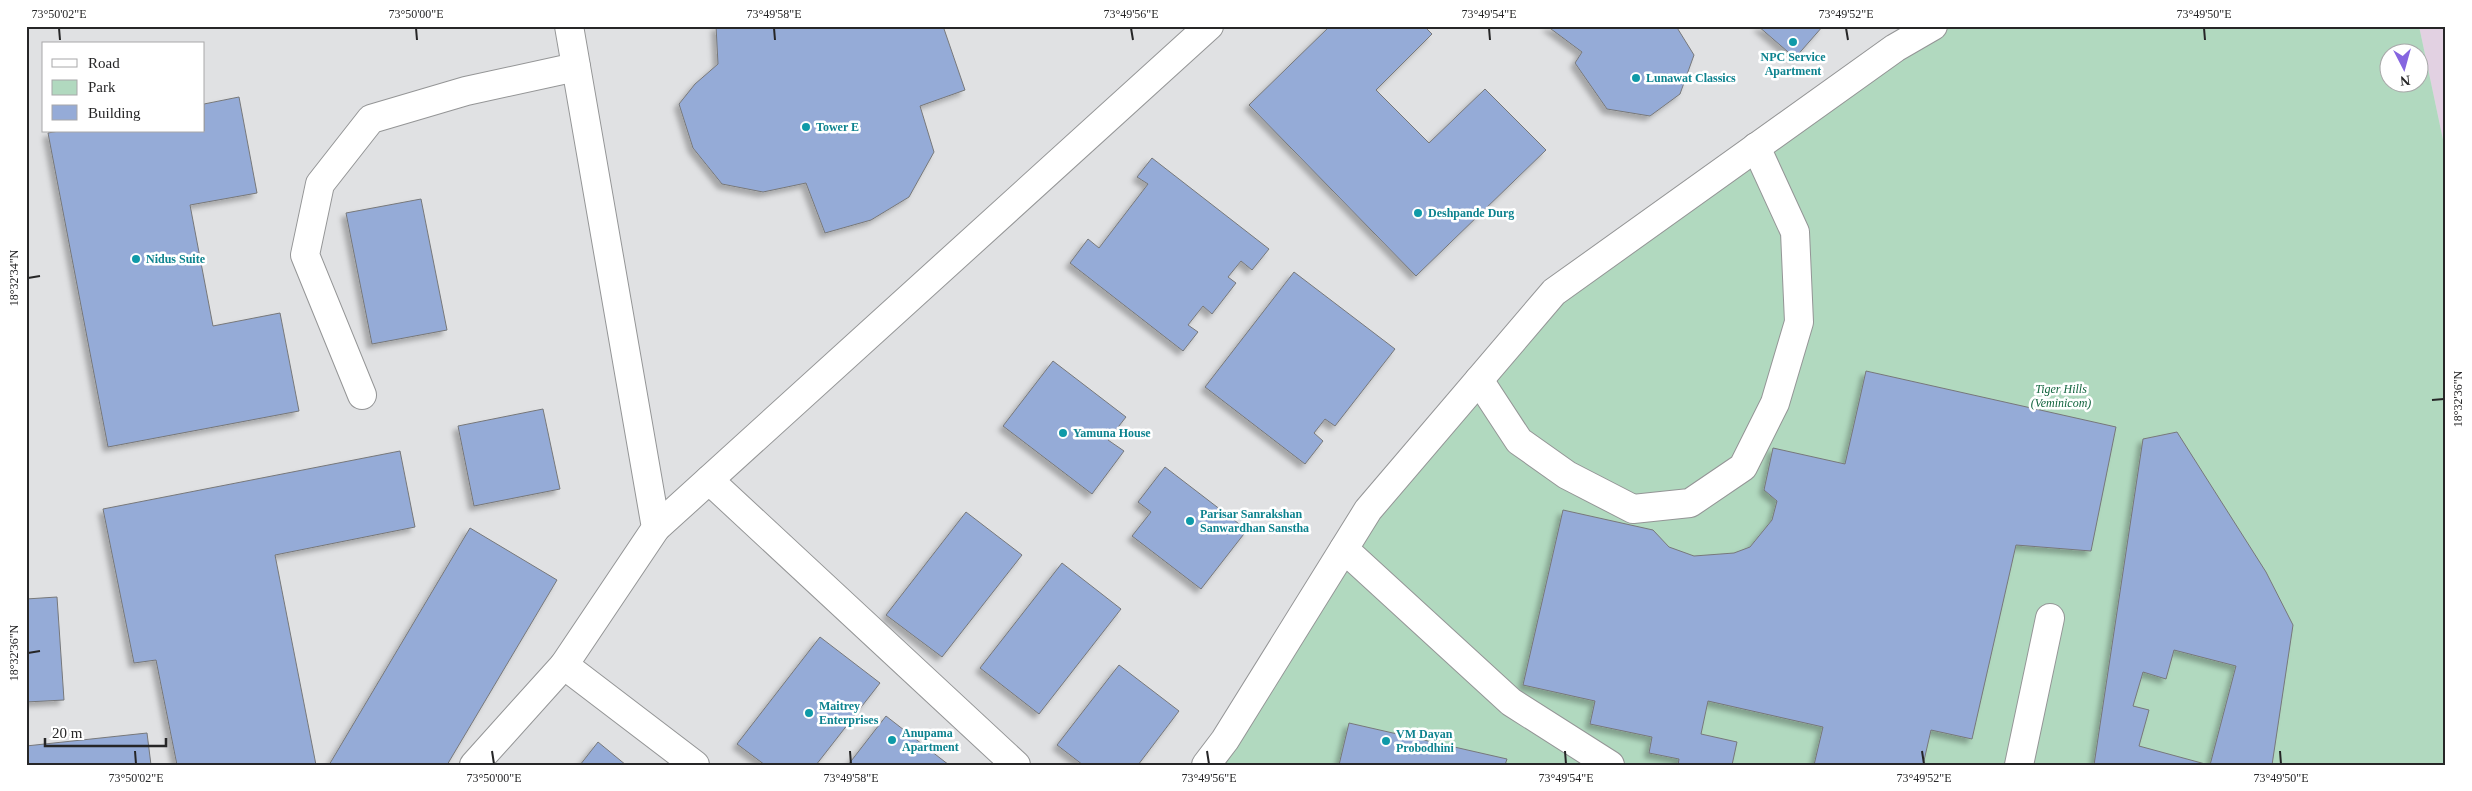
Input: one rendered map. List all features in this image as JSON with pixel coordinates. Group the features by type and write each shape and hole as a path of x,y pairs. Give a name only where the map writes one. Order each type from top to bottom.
{"street":[{"path":"569,26 656,528"},
{"path":"474,765 564,666 656,528 1209,26"},
{"path":"1206,765 1225,740 1368,510 1554,292 1895,48 1933,26"},
{"path":"362,394 304,256 320,184 371,119 466,91 576,67"},
{"path":"1479,380 1519,441 1566,475 1633,509 1690,502 1743,467 1775,403 1799,322 1795,232 1756,147"},
{"path":"709,480 1016,765"},
{"path":"1344,549 1511,702 1610,765"},
{"path":"2019,765 2050,618"},
{"path":"564,666 695,765"}],"shaded area":[{"path":"2419,26 2446,26 2446,154 2430,78 2430,42 2422,42"}],"green space":[{"name":"Tiger Hills (Veminicom)","path":"1933,26 2419,26 2422,42 2380,42 2380,92 2430,92 2430,78 2446,154 2446,765 1206,765 1344,549 1554,292"}],"building":[{"name":"Tower E","path":"716,26 943,26 965,90 920,106 934,152 909,197 871,220 825,233 806,183 763,192 722,184 693,148 679,104 695,84 718,64"},
{"name":"Deshpande Durg","path":"1330,26 1424,26 1432,34 1376,90 1429,143 1485,89 1546,150 1416,276 1249,105"},
{"name":"Lunawat Classics","path":"1547,26 1676,26 1694,55 1680,94 1650,116 1607,109 1575,63 1582,52"},
{"name":"NPC Service Apartment","path":"1758,26 1823,26 1795,58"},
{"name":"Nidus Suite","path":"239,97 257,193 190,205 213,326 280,313 299,411 108,447 48,133 205,132 205,104"},
{"path":"1152,158 1269,249 1252,270 1241,261 1228,277 1236,283 1212,314 1203,306 1188,325 1198,332 1183,351 1070,263 1088,239 1099,248 1148,184 1137,177"},
{"path":"421,199 447,330 372,344 346,213"},
{"path":"1294,272 1395,349 1335,426 1325,419 1314,433 1323,441 1305,464 1205,387"},
{"name":"Yamuna House","path":"1053,361 1126,417 1108,440 1124,451 1092,494 1003,426"},
{"path":"1866,371 2116,427 2091,551 2016,545 1972,739 1931,730 1923,765 1814,765 1823,727 1708,701 1701,734 1737,742 1732,765 1678,765 1679,759 1649,753 1652,737 1590,724 1595,701 1523,685 1563,510 1653,530 1669,547 1694,556 1734,553 1750,547 1772,520 1777,501 1764,490 1773,448 1845,464"},
{"path":"543,409 560,489 474,506 458,426"},
{"path":"2177,432 2266,572 2293,625 2272,765 2210,765 2236,666 2174,650 2166,679 2143,672 2133,706 2149,710 2139,746 2209,765 2094,765 2143,439"},
{"path":"400,451 415,527 275,555 316,765 177,765 156,660 134,663 103,509"},
{"name":"Parisar Sanrakshan Sanwardhan Sanstha","path":"1165,467 1247,530 1201,589 1132,536 1151,512 1138,502"},
{"path":"966,512 1022,555 942,657 886,615"},
{"path":"470,528 557,580 447,765 329,765"},
{"path":"1062,563 1121,609 1039,714 980,668"},
{"path":"57,597 64,700 26,702 26,599"},
{"name":"Maitrey Enterprises","path":"820,637 880,683 816,765 765,765 737,744"},
{"path":"1119,665 1179,711 1138,765 1083,765 1057,745"},
{"name":"Anupama Apartment","path":"886,716 949,765 848,765"},
{"name":"VM Dayan Probodhini","path":"1349,723 1507,759 1505,765 1339,765"},
{"path":"147,733 151,765 26,765 26,746"},
{"path":"598,742 626,765 580,765"}],"place":[{"name":"NPC Service Apartment","path":"1793,42"},
{"name":"Lunawat Classics","path":"1636,78"},
{"name":"Tower E","path":"806,127"},
{"name":"Deshpande Durg","path":"1418,213"},
{"name":"Nidus Suite","path":"136,259"},
{"name":"Yamuna House","path":"1063,433"},
{"name":"Parisar Sanrakshan Sanwardhan Sanstha","path":"1190,521"},
{"name":"Maitrey Enterprises","path":"809,713"},
{"name":"Anupama Apartment","path":"892,740"},
{"name":"VM Dayan Probodhini","path":"1386,741"}]}
